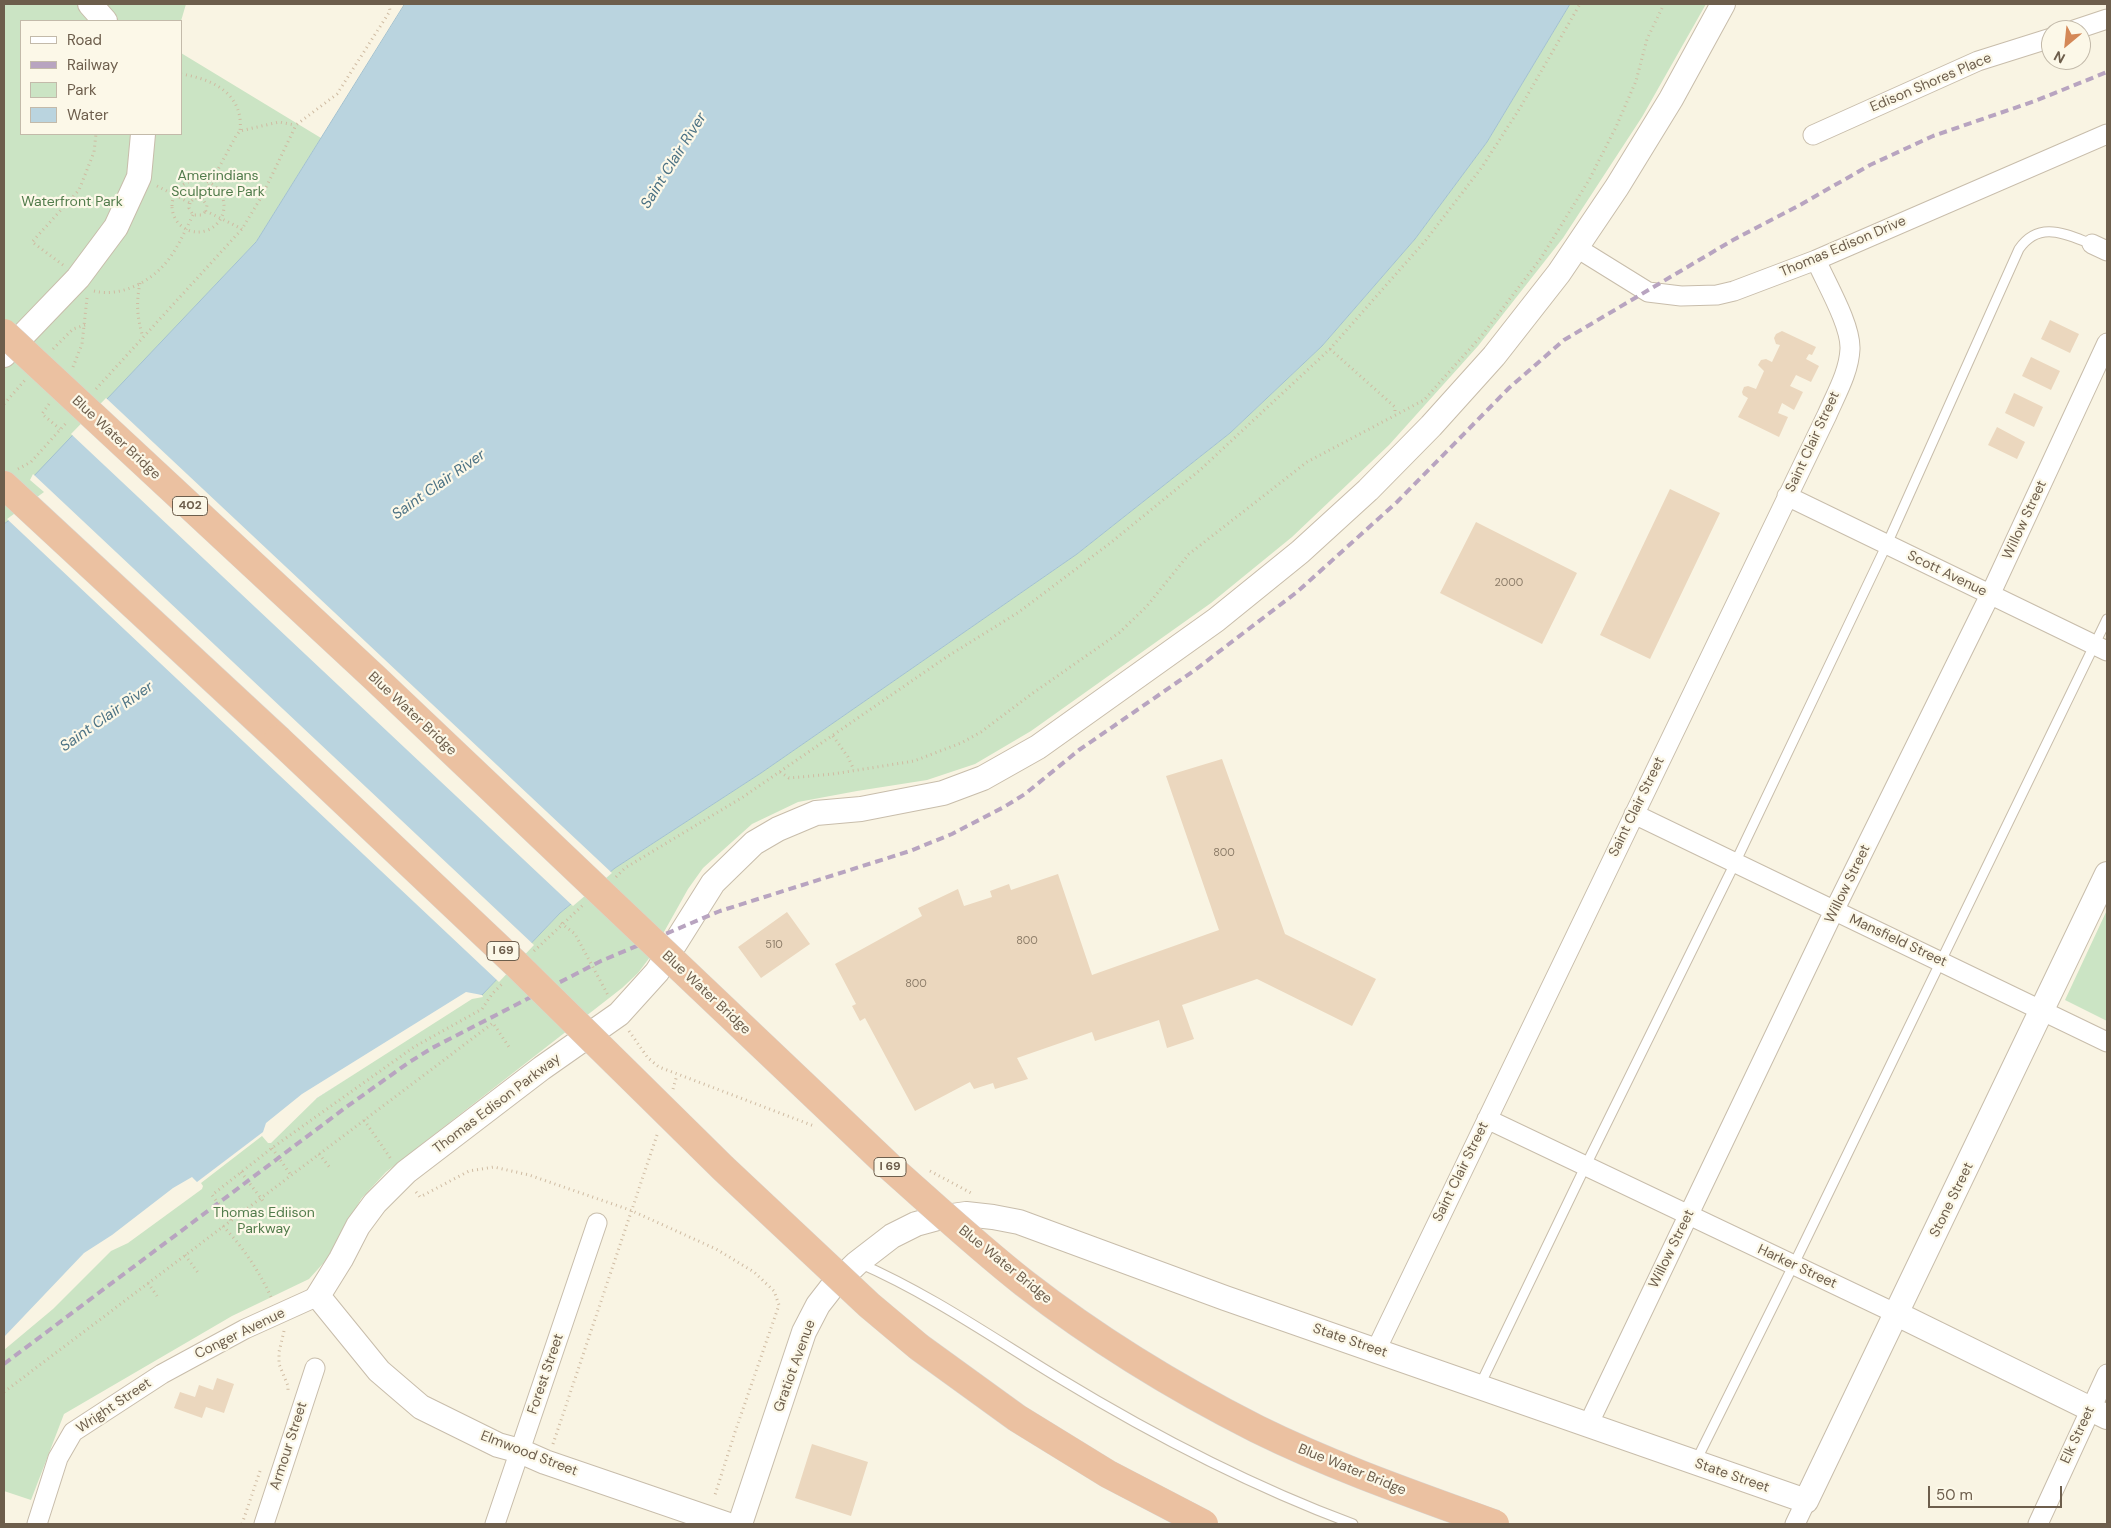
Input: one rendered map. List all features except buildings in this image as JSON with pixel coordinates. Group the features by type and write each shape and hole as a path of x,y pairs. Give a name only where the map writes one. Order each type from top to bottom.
{"highway":[{"name":"Blue Water Bridge","path":"4,333 376,679 890,1167 953,1224 1024,1283 1134,1359 1198,1398 1257,1429 1349,1470 1495,1524"},
{"name":"I 69","path":"7,479 516,964 716,1161 869,1305 971,1386 1017,1418 1108,1474 1204,1524"}],"street":[{"path":"90,4 104,20"},
{"name":"Thomas Edison Parkway","path":"318,1296 341,1259 358,1226 375,1203 402,1176 542,1068 619,1014 658,972 713,883 754,843 778,829 816,813 861,809 943,793 983,778 1038,747 1216,620 1300,552 1401,457 1494,356 1577,248 1618,188 1666,107 1723,4"},
{"path":"2091,24 2107,19"},
{"name":"Edison Shores Place","path":"1813,134 1978,61 2041,41"},
{"name":"Thomas Edison Drive","path":"1577,248 1648,292 1681,296 1717,295 1734,292 1816,260 2107,134"},
{"path":"4,355 78,278 116,227 139,177 143,135"},
{"name":"Saint Clair Street","path":"1376,1350 1844,376 1850,348 1845,322 1816,260"},
{"name":"Willow Street","path":"1588,1425 1834,911 1990,595 2107,343"},
{"name":"Scott Avenue","path":"1787,496 2101,648"},
{"name":"Mansfield Street","path":"1634,814 2107,1042"},
{"name":"Stone Street","path":"1795,1524 2043,1011 2107,874"},
{"name":"Harker Street","path":"1487,1119 1897,1314 2099,1413"},
{"name":"State Street","path":"892,1236 916,1224 966,1214 1019,1222 1224,1298 1806,1501"},
{"name":"Forest Street","path":"495,1524 597,1223"},
{"name":"Gratiot Avenue","path":"740,1524 804,1332 818,1306 832,1287 892,1236"},
{"name":"Conger Avenue","path":"162,1374 245,1329 318,1296"},
{"name":"Elmwood Street","path":"318,1296 379,1371 422,1407 498,1445 520,1451 545,1462 726,1524"},
{"name":"Armour Street","path":"264,1524 315,1368"},
{"name":"Wright Street","path":"37,1524 58,1458 73,1432 162,1374"},
{"name":"Elk Street","path":"2038,1524 2099,1413 2107,1374"}],"lane":[{"path":"1479,1388 1586,1165 1735,863 1887,544 2019,248 2028,237 2054,231 2100,248"},
{"path":"1695,1463 1941,962 2101,648 2107,618"},
{"path":"858,1263 895,1278 934,1300 1061,1379 1198,1456 1263,1487 1353,1524"}],"path":[{"path":"90,396 242,228 262,196 296,125 337,94 390,11 390,4"},
{"path":"611,880 625,868 701,824 948,656 1019,612 1110,544 1200,470 1330,349 1426,240 1482,167 1520,108 1580,4"},
{"path":"780,772 789,778 914,761 961,743 981,732 1119,633 1147,606 1189,554 1307,462 1424,400 1483,334 1541,258 1589,180 1616,127 1636,81 1647,40 1664,4"},
{"path":"182,74 205,79 226,92 233,99 240,112 240,131"},
{"path":"202,199 240,131 279,122 296,125"},
{"path":"64,266 32,242 79,190 94,152 96,135"},
{"path":"139,177 190,202"},
{"path":"202,181 210,184 221,194 223,202 221,217 217,224 202,232 186,230 180,225 172,211 174,194 186,183 202,181"},
{"path":"196,197 202,199 207,205 206,211 202,215 193,215 189,208 190,202 196,197"},
{"path":"206,211 242,228"},
{"path":"90,288 95,291 120,292 140,283 163,266 186,230 193,215"},
{"path":"140,283 137,296 137,313 144,337"},
{"path":"1330,349 1395,406 1395,415"},
{"path":"7,479 31,462 72,416"},
{"path":"833,736 854,770"},
{"path":"534,952 561,923 590,899"},
{"path":"561,923 575,934 619,1014 648,1058 659,1067 823,1130"},
{"path":"231,1220 212,1195 272,1148 414,1047 482,1009 492,994 506,980"},
{"path":"4,1392 231,1220 262,1199 290,1174 493,1023 509,1047"},
{"path":"671,1093 677,1075"},
{"path":"364,1120 402,1176 420,1197 469,1171 494,1167 529,1175 632,1211 716,1249 754,1272 774,1291 779,1305 714,1498"},
{"path":"551,1450 659,1129"},
{"path":"272,1148 290,1174"},
{"path":"319,1154 330,1169"},
{"path":"923,1167 974,1194"},
{"path":"242,1172 262,1199"},
{"path":"223,1226 234,1237 260,1273 279,1314 284,1328 279,1352 279,1364 288,1386 287,1393"},
{"path":"185,1255 199,1274"},
{"path":"148,1283 157,1296"},
{"path":"242,1524 261,1468"}],"green space":[{"name":"Amerindians Sculpture Park","path":"4,4 186,4 181,20 20,20 20,135 182,135 182,54 321,138 256,242 99,408 48,492 4,524"},
{"name":"Thomas Ediison Parkway","path":"1570,4 1706,4 1642,117 1563,238 1478,346 1389,445 1292,537 1211,603 1031,731 975,764 927,780 798,802 752,824 703,868 688,889 650,957 638,973 622,988 386,1172 361,1199 328,1258 309,1279 232,1316 64,1414 31,1500 4,1491 4,1348 110,1249 197,1182 315,1096 471,996 482,995 560,913 615,868 761,773 1077,554 1230,433 1322,346 1415,239 1487,142"},
{"path":"2107,910 2107,1021 2065,1000"}],"water":[{"name":"Saint Clair River","path":"405,4 1570,4 1487,142 1415,239 1322,346 1230,433 1077,554 761,773 615,868 560,913 482,995 471,996 263,1133 110,1249 4,1348 4,524 48,492 32,478 256,242"}],"pier":[{"path":"106,398 612,873 573,906 71,434"},
{"path":"33,474 534,945 499,982 7,519 44,492 30,480"},
{"path":"466,992 482,995 483,997 472,999 317,1098 271,1143 268,1143 262,1136 201,1183 202,1189 128,1243 111,1251 53,1309 4,1350 4,1337 84,1253 112,1235 173,1188 192,1177 197,1182 263,1132 266,1123 302,1094"}],"railway":[{"path":"4,1364 345,1108 432,1048 601,961 720,911 910,851 952,834 1025,794 1079,750 1195,670 1297,592 1397,502 1509,388 1564,340 1733,240 1870,165 1933,136 2035,101 2107,72"}],"park label":[{"name":"Waterfront Park","path":"72,202"}]}
